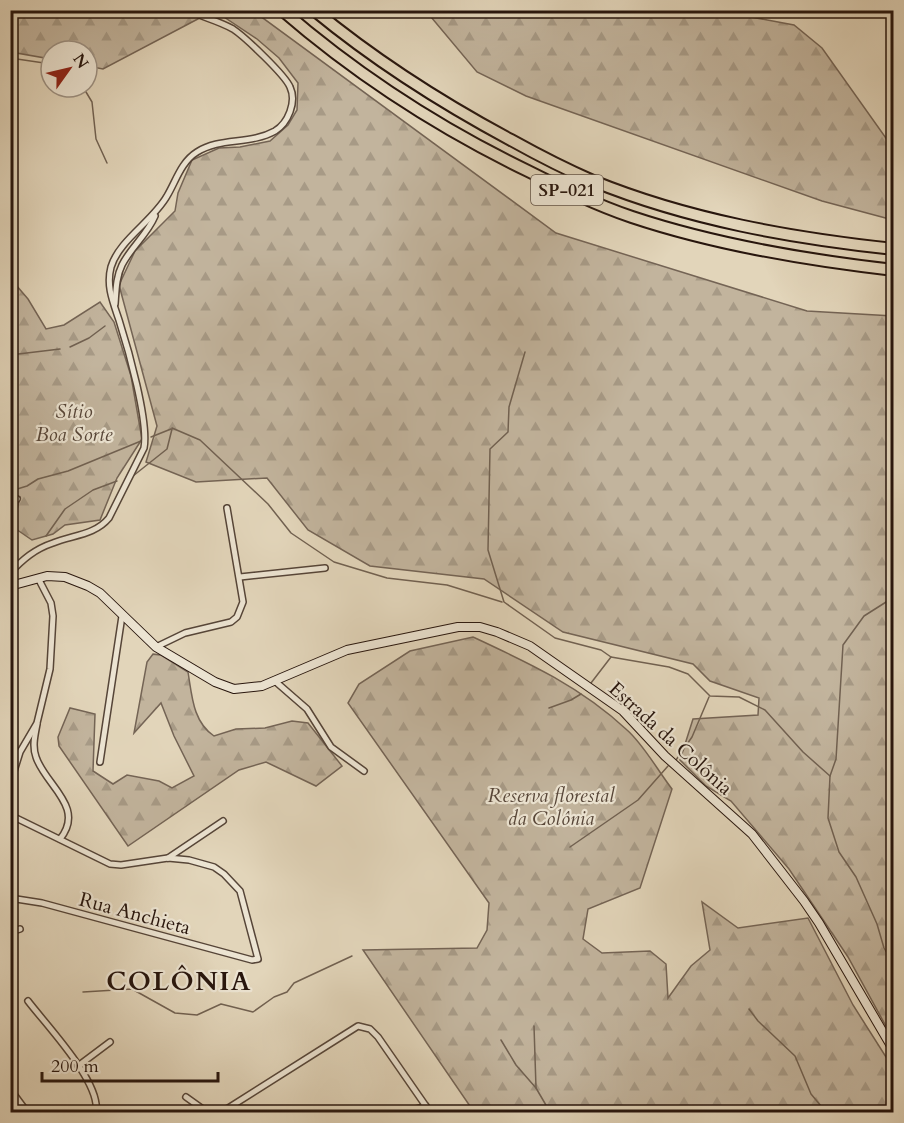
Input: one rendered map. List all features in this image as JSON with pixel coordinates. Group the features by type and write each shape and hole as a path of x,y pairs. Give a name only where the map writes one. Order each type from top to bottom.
{"highway":[{"name":"SP-021","path":"282,10 355,69 436,122 492,154 588,200 631,216 706,238 778,254 894,270"},
{"name":"SP-021","path":"314,10 378,60 452,109 593,181 675,208 745,226 834,243 894,249"}],"street":[{"path":"10,573 33,552 52,543 89,533 103,525 109,518 144,448 146,441 143,417 110,286 111,266 118,253 157,212 167,198 186,159 213,144 241,141 274,131 288,117 292,98 287,82 239,33 187,10"},
{"path":"114,309 118,275 152,225 157,212"},
{"path":"136,233 142,239"},
{"path":"10,496 17,499"},
{"path":"156,647 185,633 225,624 237,617 243,602 227,508"},
{"path":"240,578 325,568"},
{"name":"Estrada da Colônia","path":"10,586 47,576 65,577 88,586 100,593 156,647 226,687 254,688 276,682 347,650 458,627 480,627 530,646 623,711 665,756 752,834 819,923 894,1051"},
{"path":"38,578 51,603 53,616 50,669 34,742 36,757 63,799 69,816 69,824 60,840"},
{"path":"100,762 122,616"},
{"path":"276,682 307,709 331,747 364,771"},
{"path":"10,783 20,752 37,723"},
{"path":"10,815 114,865 168,858 223,821"},
{"name":"Rua Anchieta","path":"10,898 42,903 257,960 243,900 235,884 214,867 189,860 168,858"},
{"path":"10,932 20,929"},
{"path":"28,1001 78,1066 96,1096 96,1113"},
{"path":"222,1113 358,1026 370,1029 378,1037 430,1113"},
{"path":"78,1066 111,1042"},
{"path":"10,1089 27,1113"},
{"path":"186,1097 207,1113"},
{"path":"405,1113 426,1106"}],"green space":[{"path":"252,10 556,233 807,311 893,316 893,1039 848,957 789,869 731,801 706,786 680,760 693,719 758,715 759,698 710,681 693,664 563,632 484,579 370,566 308,530 267,478 196,482 146,462 157,426 119,285 135,251 175,211 178,193 192,160 219,148 240,147 270,141 288,125 297,110 298,83 279,58 257,39 215,11"},
{"path":"714,10 794,25 822,48 893,148 893,220 822,201 526,96 477,72 426,11"},
{"path":"10,11 213,11 103,69 99,68 99,39 39,39 39,57 11,52"},
{"name":"Sítio Boa Sorte","path":"16,285 28,299 46,329 64,325 100,302 114,322 131,376 142,439 117,478 100,520 65,525 53,534 32,540 13,527 20,497 10,492 10,288"},
{"name":"Reserva florestal da Colônia","path":"473,637 554,677 591,701 627,730 639,743 672,789 640,888 588,909 583,939 602,953 650,951 666,964 668,998 691,966 710,950 702,902 738,928 808,918 853,1005 893,1068 893,1112 749,1112 745,1110 737,1112 474,1112 363,950 477,948 487,930 489,903 348,703 359,684 410,651"},
{"path":"153,654 161,655 188,672 192,699 198,716 214,736 236,729 265,728 292,721 308,723 342,766 316,786 266,762 239,770 128,846 59,746 58,737 70,708 95,714 93,771 113,784 127,775 159,781 172,788 194,776 161,703 134,733 147,662"}],"waterway":[{"path":"10,58 39,62"},
{"path":"90,99 96,139 107,163"},
{"path":"70,347 89,338 105,326"},
{"path":"10,355 60,349"},
{"path":"525,352 509,407 508,432 490,449 488,550 504,602 555,638 601,650 611,657 669,667 688,674 710,696 739,697 765,710 803,752 830,776"},
{"path":"172,428 200,440 268,504 291,533 334,562 387,578 447,585 502,602"},
{"path":"151,437 171,429"},
{"path":"133,476 167,449 172,429"},
{"path":"14,490 141,441"},
{"path":"46,536 65,509 93,490 117,481"},
{"path":"894,597 864,616 843,645 836,759 830,776 828,818 839,852 856,877 877,924 884,948 894,966"},
{"path":"591,683 611,657"},
{"path":"549,708 581,694"},
{"path":"676,760 692,737 709,697"},
{"path":"570,847 638,800 668,766"},
{"path":"83,992 132,989 175,1013 197,1015 221,1004 253,1012 274,997 287,992 294,983 352,956"},
{"path":"749,1009 758,1021 795,1056 811,1094 826,1112"},
{"path":"534,1026 536,1088 550,1112"},
{"path":"501,1040 516,1065 536,1088"}],"district":[{"name":"COLÔNIA","path":"179,981"}]}
